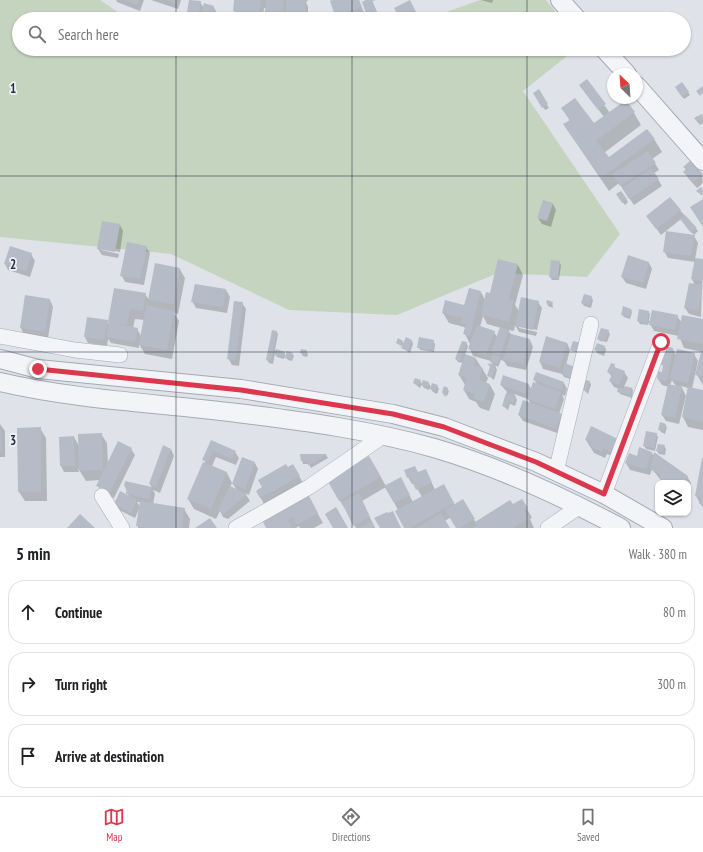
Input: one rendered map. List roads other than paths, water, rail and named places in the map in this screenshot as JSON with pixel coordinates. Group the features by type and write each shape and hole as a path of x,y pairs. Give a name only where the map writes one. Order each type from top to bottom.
{"street":[{"path":"560,0 571,12"},
{"path":"610,56 621,68"},
{"path":"643,93 703,161"},
{"path":"556,472 591,324"},
{"path":"0,336 75,350 120,355"},
{"path":"604,494 661,342"},
{"path":"0,359 38,369 241,390 393,414 444,427 556,472 604,494 663,528"},
{"path":"0,382 35,390 315,423 383,436 434,448 526,481 580,506 620,528"},
{"path":"238,527 309,487 383,436"},
{"path":"102,496 122,528"},
{"path":"548,528 580,506"}]}
